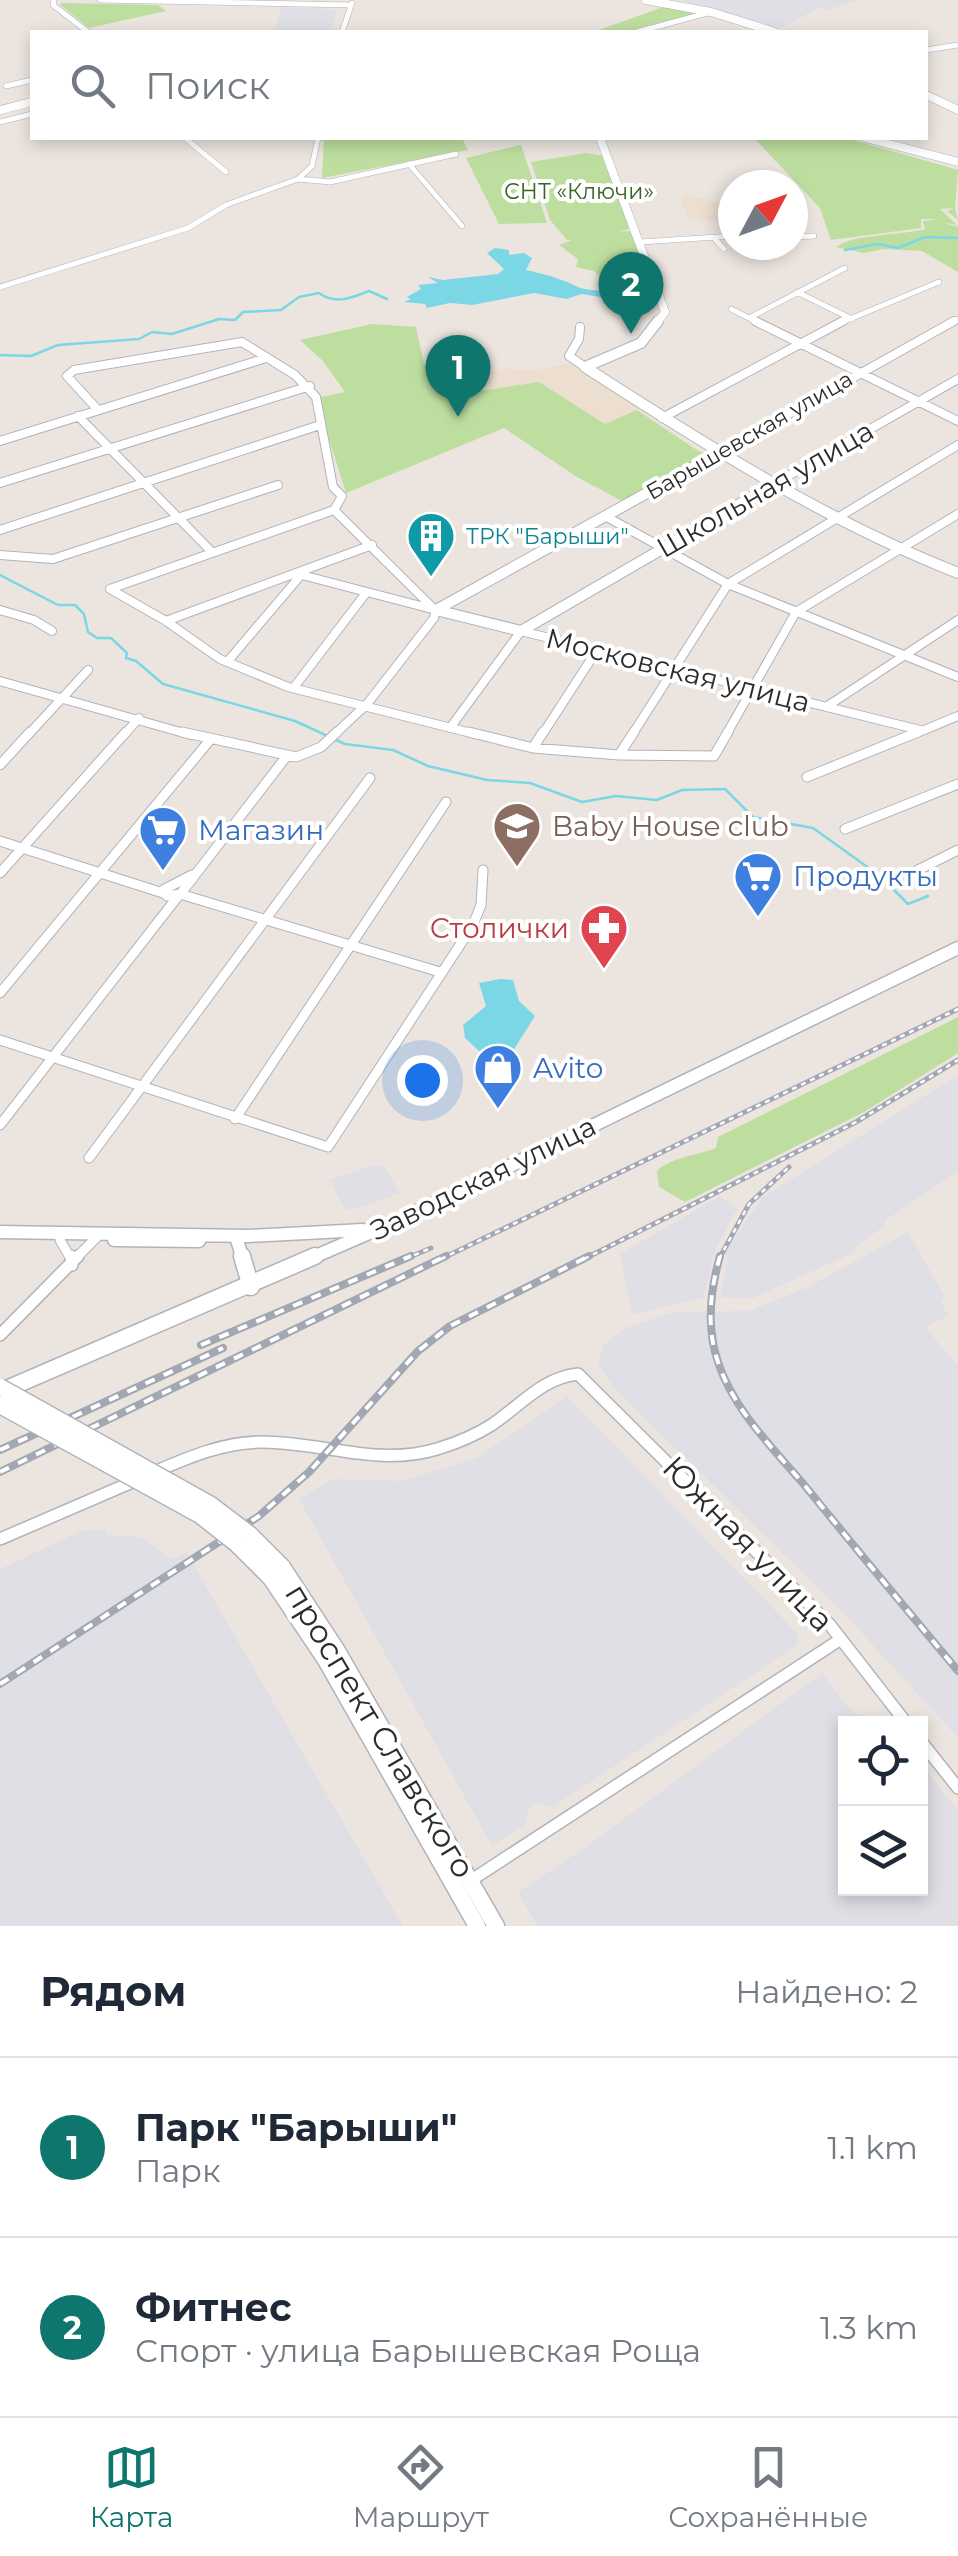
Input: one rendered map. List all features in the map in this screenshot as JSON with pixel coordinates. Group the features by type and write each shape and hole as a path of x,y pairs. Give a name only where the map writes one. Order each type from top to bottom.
{"street":[{"path":"54,0 53,5 85,30"},
{"path":"100,0 352,2 343,30"},
{"path":"646,0 667,1 769,30"},
{"path":"645,30 711,12"},
{"path":"928,50 958,45"},
{"path":"6,86 30,80"},
{"path":"928,96 958,110"},
{"path":"0,111 30,104"},
{"path":"0,122 30,114"},
{"path":"188,140 226,172"},
{"path":"0,287 188,228 226,205 298,180 312,166 318,140"},
{"path":"585,367 641,343 662,320 664,306 601,140"},
{"path":"874,140 958,161"},
{"path":"884,140 958,161"},
{"path":"298,180 322,184 456,154"},
{"path":"408,164 462,226"},
{"path":"808,236 814,236"},
{"path":"714,238 718,242"},
{"path":"640,242 718,238"},
{"path":"748,318 846,268"},
{"path":"662,418 852,319 938,282"},
{"path":"798,292 852,319"},
{"path":"731,309 958,421"},
{"name":"Барышевская улица","path":"436,610 958,319"},
{"path":"580,326 580,339 569,356 662,418 718,454 900,550 958,573"},
{"path":"98,410 68,376 74,370 242,342 310,386 322,417 320,425 333,486 342,496 334,510 110,589 166,620 220,659 252,674 533,748 619,755 714,756 796,612 958,514"},
{"path":"0,441 263,358"},
{"name":"Школьная улица","path":"450,728 522,630 958,379"},
{"path":"0,483 310,386"},
{"path":"78,416 212,552"},
{"path":"0,530 320,425"},
{"path":"619,755 728,584 958,445"},
{"path":"0,555 53,559 278,485"},
{"path":"334,510 436,610"},
{"path":"605,516 728,584 958,677"},
{"path":"166,620 372,545"},
{"path":"298,574 436,610"},
{"path":"228,661 298,574"},
{"path":"295,686 366,593"},
{"path":"0,610 34,620 52,632"},
{"path":"0,681 210,740 286,757 304,755 326,742 367,704 436,610"},
{"name":"Московская улица","path":"436,610 920,730"},
{"path":"0,622 13,616"},
{"path":"826,707 958,620"},
{"path":"533,748 597,650"},
{"path":"0,765 88,670"},
{"path":"808,777 958,716"},
{"path":"0,874 138,718"},
{"path":"0,993 210,740"},
{"path":"0,1126 54,1058 171,893 196,873 286,757"},
{"path":"89,1158 370,778"},
{"path":"846,829 958,784"},
{"path":"235,1119 446,802"},
{"path":"0,841 440,972"},
{"path":"918,870 958,850"},
{"path":"0,1040 328,1147 477,916 483,870"},
{"name":"Заводская улица","path":"0,1390 251,1287 399,1220 958,948"},
{"path":"0,1232 209,1240 351,1232 399,1220"},
{"path":"0,1240 98,1236"},
{"path":"0,1335 98,1236"},
{"path":"236,1236 251,1287"},
{"path":"60,1240 70,1253 72,1265"},
{"name":"Южная улица","path":"0,1539 206,1450 239,1443 267,1442 342,1456 383,1458 430,1451 495,1423 549,1380 578,1374 783,1576 841,1639 901,1716"},
{"name":"проспект Славского","path":"0,1390 211,1505 243,1539 326,1660 477,1926"},
{"name":"проспект Славского","path":"0,1405 243,1539 282,1567 338,1651 496,1926"},
{"path":"470,1881 841,1639"},
{"path":"928,1750 958,1788"}],"shaded area":[{"path":"681,0 856,0 828,10 818,8 773,30"},
{"path":"281,8 337,12 332,30 275,30"},
{"path":"686,195 718,202 718,221 689,220 680,200"},
{"path":"572,362 641,409 605,424 539,382 467,393 454,370 471,367 498,372 505,371 503,367 507,366 512,370 543,369"},
{"path":"958,1075 958,1171 886,1220 853,1253 753,1298 720,1297 728,1257 724,1253 763,1197"},
{"path":"373,1165 385,1167 400,1193 356,1209 345,1209 329,1180"},
{"path":"720,1196 737,1209 715,1251 704,1298 632,1314 620,1254"},
{"path":"908,1232 945,1297 941,1301 948,1316 925,1327 958,1366 958,1738 847,1617 615,1389 598,1364 604,1345 625,1328 673,1312 749,1311 808,1287"},
{"path":"567,1396 798,1634 797,1645 553,1807 536,1803 528,1808 526,1824 492,1846 299,1499 333,1479 401,1481 477,1458"},
{"path":"105,1530 107,1535 141,1537 172,1559 187,1553 403,1926 0,1926 0,1569 81,1531"},
{"path":"822,1673 852,1712 865,1716 838,1716 838,1896 928,1896 928,1773 958,1811 958,1926 537,1926 518,1892 583,1849"}],"green space":[{"path":"61,3 158,5 166,11 89,28"},
{"path":"669,5 702,12 637,30 599,30"},
{"path":"324,140 463,140 468,150 322,178"},
{"path":"756,140 854,140 958,170 958,220 947,211 954,208 940,209 957,225 942,222 958,227 958,272 922,251 884,249 864,253 836,247 854,239 925,229 923,221 938,219 921,219 921,228 831,240 820,208 808,195 808,170 784,170"},
{"path":"521,145 547,223 499,224 466,158"},
{"name":"СНТ «Ключи»","path":"586,153 605,156 631,228 620,232 631,231 652,283 600,278 594,271 576,267 578,259 559,245 572,240 567,240 550,220 531,162"},
{"path":"372,324 416,327 424,364 474,360 480,368 455,370 468,393 539,382 605,424 637,410 700,452 713,455 624,502 577,477 504,428 346,493 316,398 345,392 323,361 300,340"},
{"path":"958,1017 958,1053 864,1112 685,1202 659,1187 657,1171 662,1167 716,1148 718,1137"}],"water":[{"path":"495,248 509,250 509,255 524,253 532,258 526,270 581,288 607,293 633,284 647,289 621,300 581,294 567,299 534,293 472,305 450,303 427,308 425,304 404,302 421,289 418,285 438,283 428,277 443,280 498,274 504,269 487,253"},
{"path":"513,980 519,1001 535,1016 511,1054 493,1064 465,1038 463,1025 486,1006 479,983"}],"waterway":[{"path":"845,250 877,244 898,248 925,237 958,238"},
{"path":"0,355 31,356 58,345 139,339 152,332 172,334 219,319 235,320 243,312 281,310 299,297 319,293 337,299 369,291 387,299"},
{"path":"0,575 58,605 75,605 84,614 88,632 97,638 111,638 127,653 126,658 136,661 163,684 295,721 345,744 393,750 428,766 487,780 530,783 582,802 616,796 657,800 682,790 725,789 753,817 813,828 880,876 908,904 928,896"}],"railway":[{"path":"441,1259 958,1009"},
{"path":"584,1259 856,1122 958,1060"},
{"path":"720,1258 749,1204 789,1167"},
{"path":"405,1259 431,1248"},
{"path":"201,1345 411,1256"},
{"path":"0,1472 446,1256"},
{"path":"0,1684 259,1516 309,1472 418,1351 450,1326 589,1256"},
{"path":"720,1258 712,1296 712,1336 718,1362 734,1397 756,1429 958,1671"},
{"path":"0,1450 223,1348"}],"place":[{"name":"Фитнес","path":"631,334"},
{"name":"Парк \"Барыши\"","path":"458,417"},
{"name":"ТРК \"Барыши\"","path":"431,578"},
{"name":"Baby House club","path":"517,868"},
{"name":"Магазин","path":"163,872"},
{"name":"Продукты","path":"758,918"},
{"name":"Столички","path":"604,970"},
{"name":"Avito","path":"498,1110"}]}
